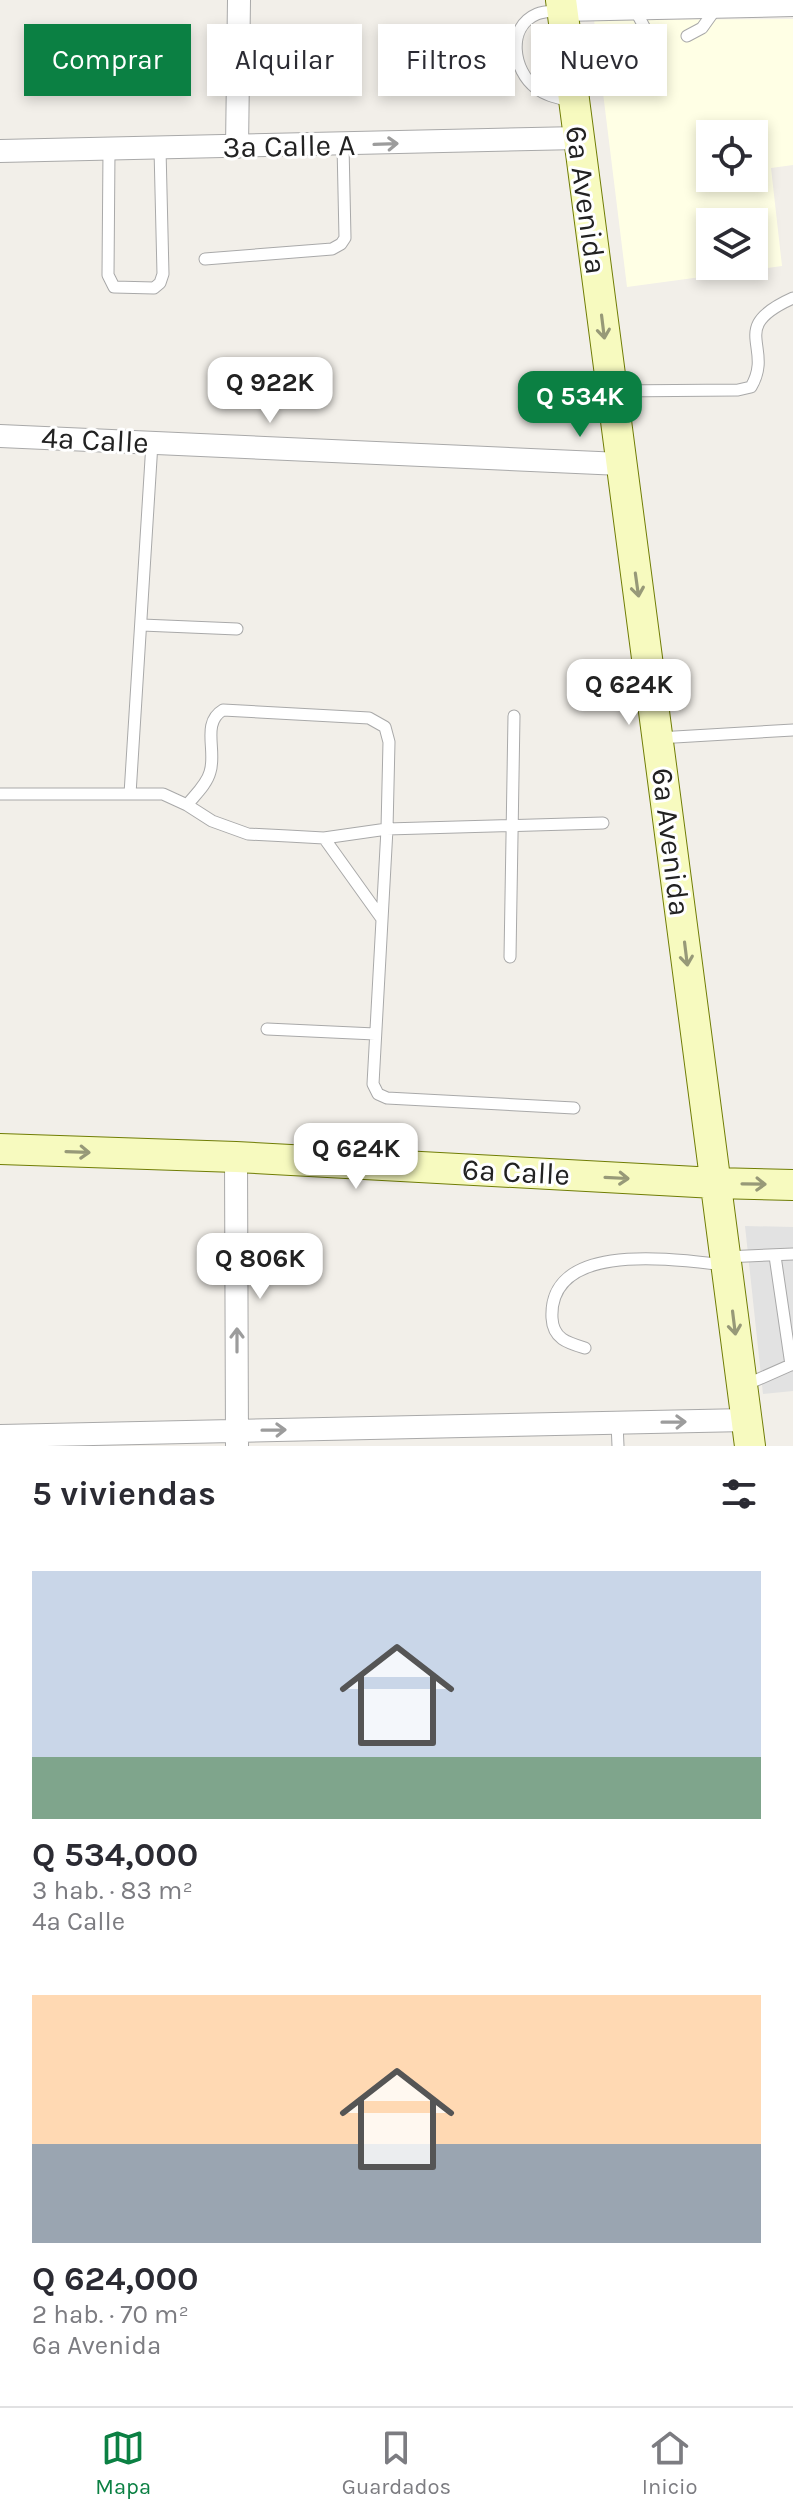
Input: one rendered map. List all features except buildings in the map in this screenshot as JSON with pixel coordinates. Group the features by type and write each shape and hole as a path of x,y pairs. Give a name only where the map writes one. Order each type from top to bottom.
{"main road":[{"name":"6a Avenida","path":"562,5 748,1433"},
{"name":"6a Calle","path":"0,1149 236,1157 793,1185"}],"street":[{"path":"237,147 239,0"},
{"path":"562,5 634,8 793,5"},
{"name":"3a Calle A","path":"0,151 109,151 579,138"},
{"name":"4a Calle","path":"0,436 621,464"},
{"path":"236,1157 237,1438"},
{"path":"0,1436 57,1440 556,1435 617,1423 748,1433"}],"lane":[{"path":"562,5 536,15 521,30 515,49 524,76 534,88 574,102"},
{"path":"687,36 702,28 717,7"},
{"path":"634,8 643,24"},
{"path":"205,259 332,249 341,244 345,238 343,145"},
{"path":"109,151 110,282 114,287 154,288 163,274 160,149"},
{"path":"612,391 738,390 751,387 757,377 756,328 761,317 770,308 793,298"},
{"path":"0,436 0,444"},
{"path":"130,794 152,443"},
{"path":"142,625 237,629"},
{"path":"187,805 208,778 212,767 211,724 223,710 369,718 385,727 389,742 387,829 373,1084 378,1094 387,1098 574,1108"},
{"path":"510,957 514,716"},
{"path":"658,738 793,730"},
{"path":"0,794 163,794 212,821 248,834 324,838 387,829 603,823"},
{"path":"324,838 382,919"},
{"path":"267,1029 375,1034"},
{"path":"585,1348 563,1342 553,1327 552,1311 560,1287 572,1274 597,1263 631,1259 725,1261 793,1254"},
{"path":"742,1386 792,1364 775,1256"},
{"path":"617,1423 618,1446"}],"shaded area":[{"path":"793,19 793,165 771,168 782,266 768,268 768,208 696,208 696,278 627,287 603,96 667,96 667,24 594,24 594,20"},
{"path":"745,1226 793,1227 793,1391 763,1394"}]}
